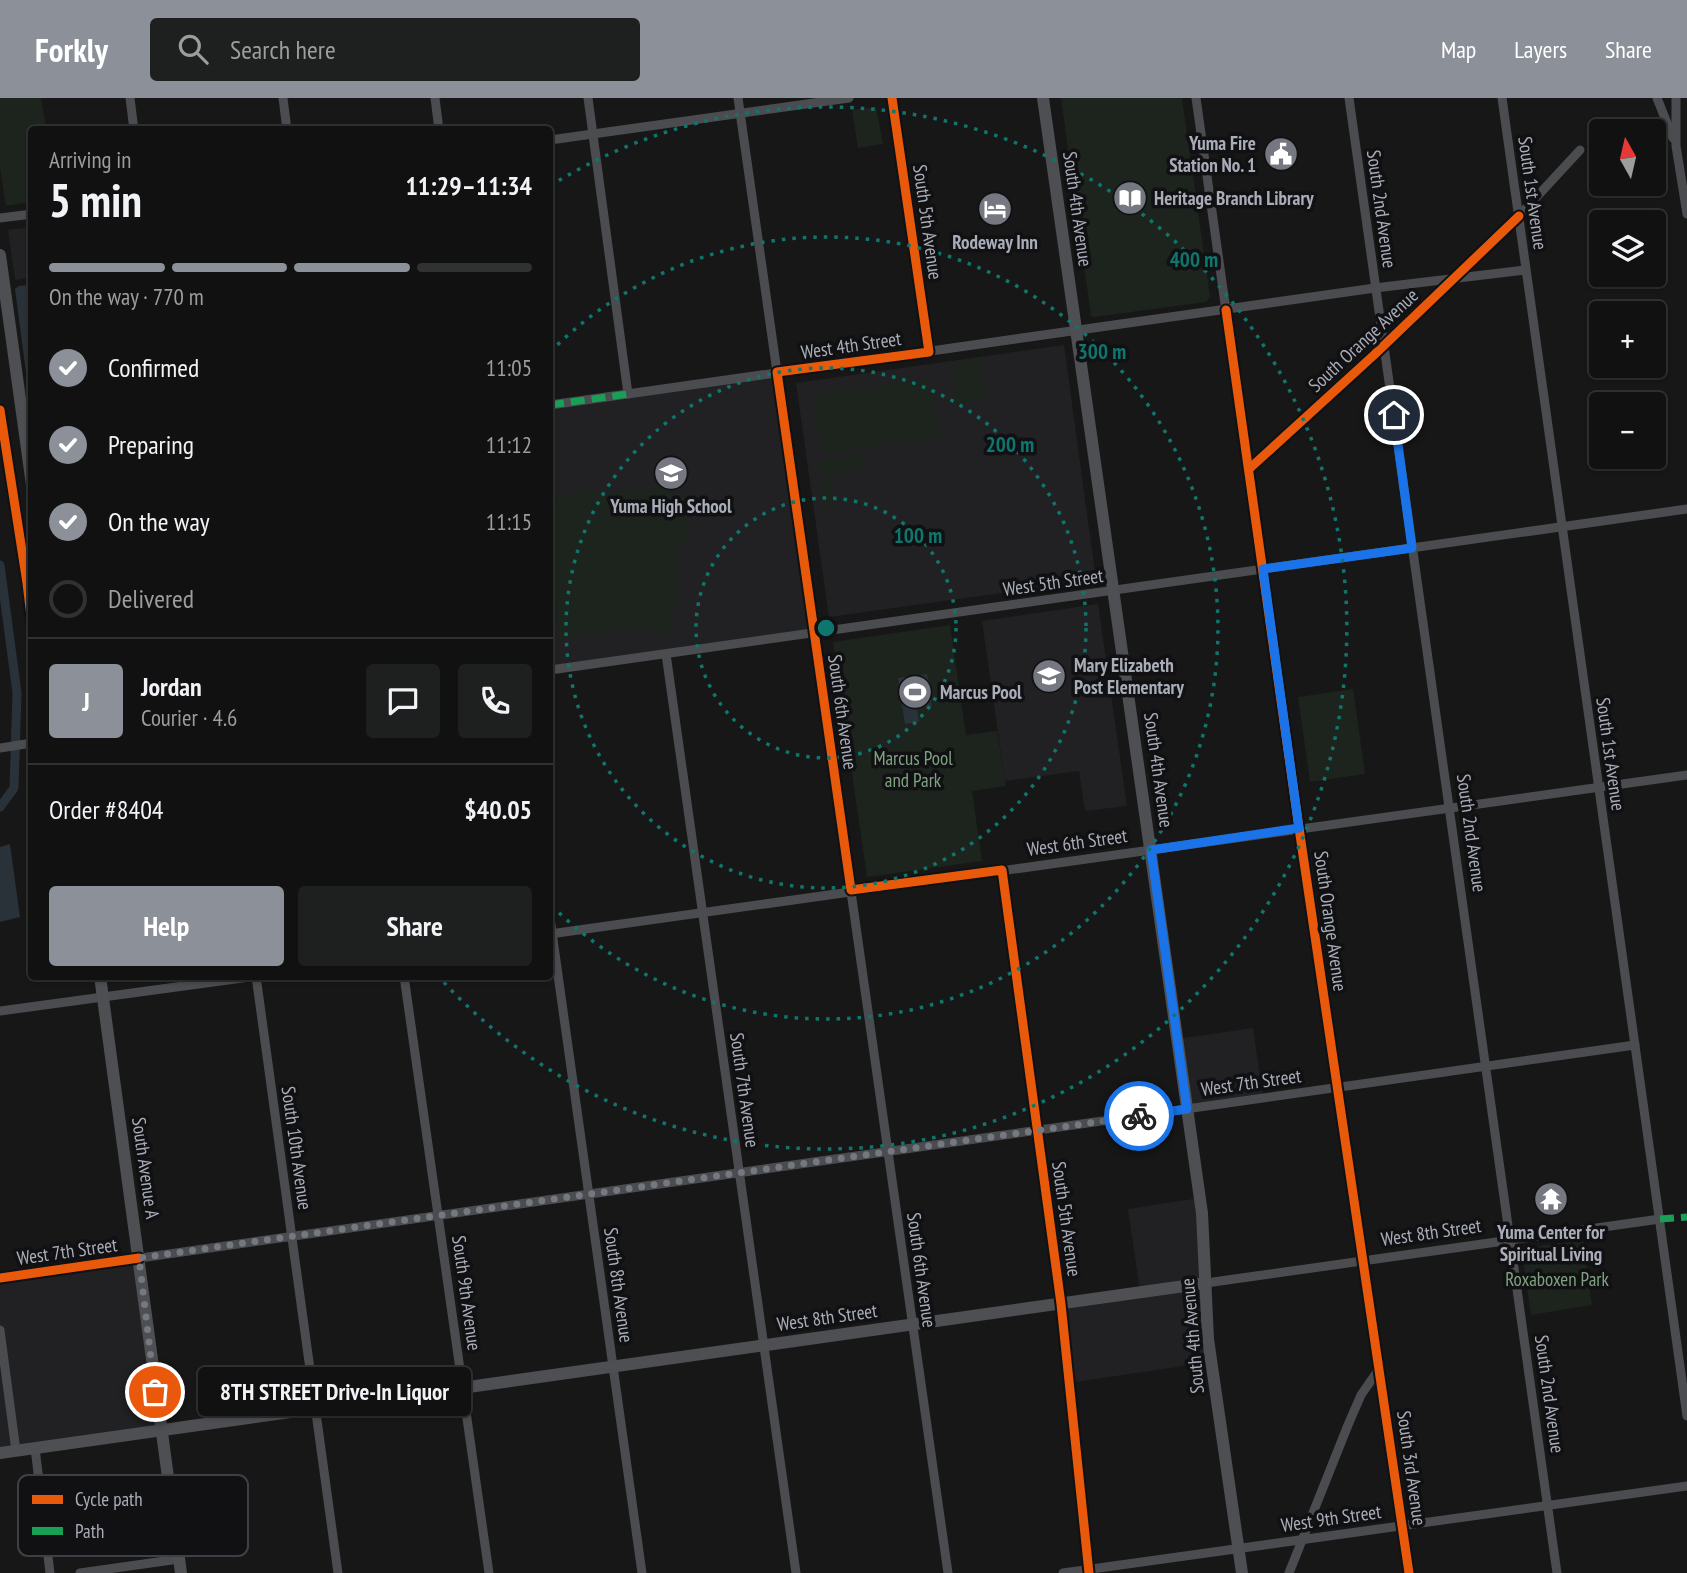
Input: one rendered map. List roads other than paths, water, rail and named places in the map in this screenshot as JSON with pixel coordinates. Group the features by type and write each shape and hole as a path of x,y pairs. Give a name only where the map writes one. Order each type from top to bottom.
{"main road":[{"name":"South 4th Avenue","path":"1043,98 1204,1233 1210,1364 1242,1573"},
{"path":"0,255 28,458"},
{"name":"South Avenue A","path":"101,980 167,1475"},
{"name":"West 8th Street","path":"0,1453 1206,1283"},
{"name":"South Avenue A","path":"179,1556 181,1573"}],"street":[{"path":"130,98 134,126"},
{"path":"282,98 286,126"},
{"path":"435,98 438,126"},
{"path":"588,98 628,394"},
{"name":"South 6th Avenue","path":"738,98 948,1573"},
{"path":"553,141 849,98"},
{"name":"South 5th Avenue","path":"892,98 929,352"},
{"path":"1196,98 1250,469"},
{"name":"South 2nd Avenue","path":"1349,98 1451,806 1557,1573"},
{"name":"South 1st Avenue","path":"1502,98 1687,1416"},
{"path":"1657,98 1676,146"},
{"path":"1676,98 1676,146 1687,214"},
{"name":"South Orange Avenue","path":"1379,1369 1299,828 1250,469 1519,216 1580,150"},
{"path":"0,218 28,214"},
{"name":"West 4th Street","path":"553,405 1375,288 1525,270"},
{"name":"West 5th Street","path":"553,670 1687,509"},
{"name":"South 7th Avenue","path":"666,654 796,1573"},
{"path":"2,747 28,743"},
{"name":"West 6th Street","path":"553,934 1687,775"},
{"name":"South 5th Avenue","path":"1002,870 1061,1304 1089,1571"},
{"name":"South 8th Avenue","path":"553,948 642,1573"},
{"path":"0,1012 233,980"},
{"name":"South 10th Avenue","path":"256,980 338,1573"},
{"name":"South 9th Avenue","path":"405,980 489,1573"},
{"name":"West 7th Street","path":"0,1278 1635,1045"},
{"name":"West 8th Street","path":"1206,1283 1660,1219"},
{"path":"0,1330 16,1451"},
{"path":"1289,1573 1361,1395 1379,1369"},
{"name":"South 3rd Avenue","path":"1379,1369 1409,1573"},
{"path":"35,1448 38,1475"},
{"name":"West 9th Street","path":"1063,1573 1687,1486"},
{"path":"80,1573 179,1559"}],"waterway":[{"path":"0,565 17,693 14,788 0,807"}],"place":[{"name":"Yuma Fire Station No. 1","path":"1281,154"},
{"name":"Heritage Branch Library","path":"1130,198"},
{"name":"Rodeway Inn","path":"995,209"},
{"name":"Yuma High School","path":"671,473"},
{"name":"Mary Elizabeth Post Elementary","path":"1049,676"},
{"name":"Marcus Pool","path":"915,692"},
{"name":"Yuma Center for Spiritual Living","path":"1551,1199"},
{"name":"8TH STREET Drive-In Liquor","path":"155,1392"}],"park label":[{"name":"Marcus Pool and Park","path":"913,769"},
{"name":"Roxaboxen Park","path":"1557,1279"}]}
